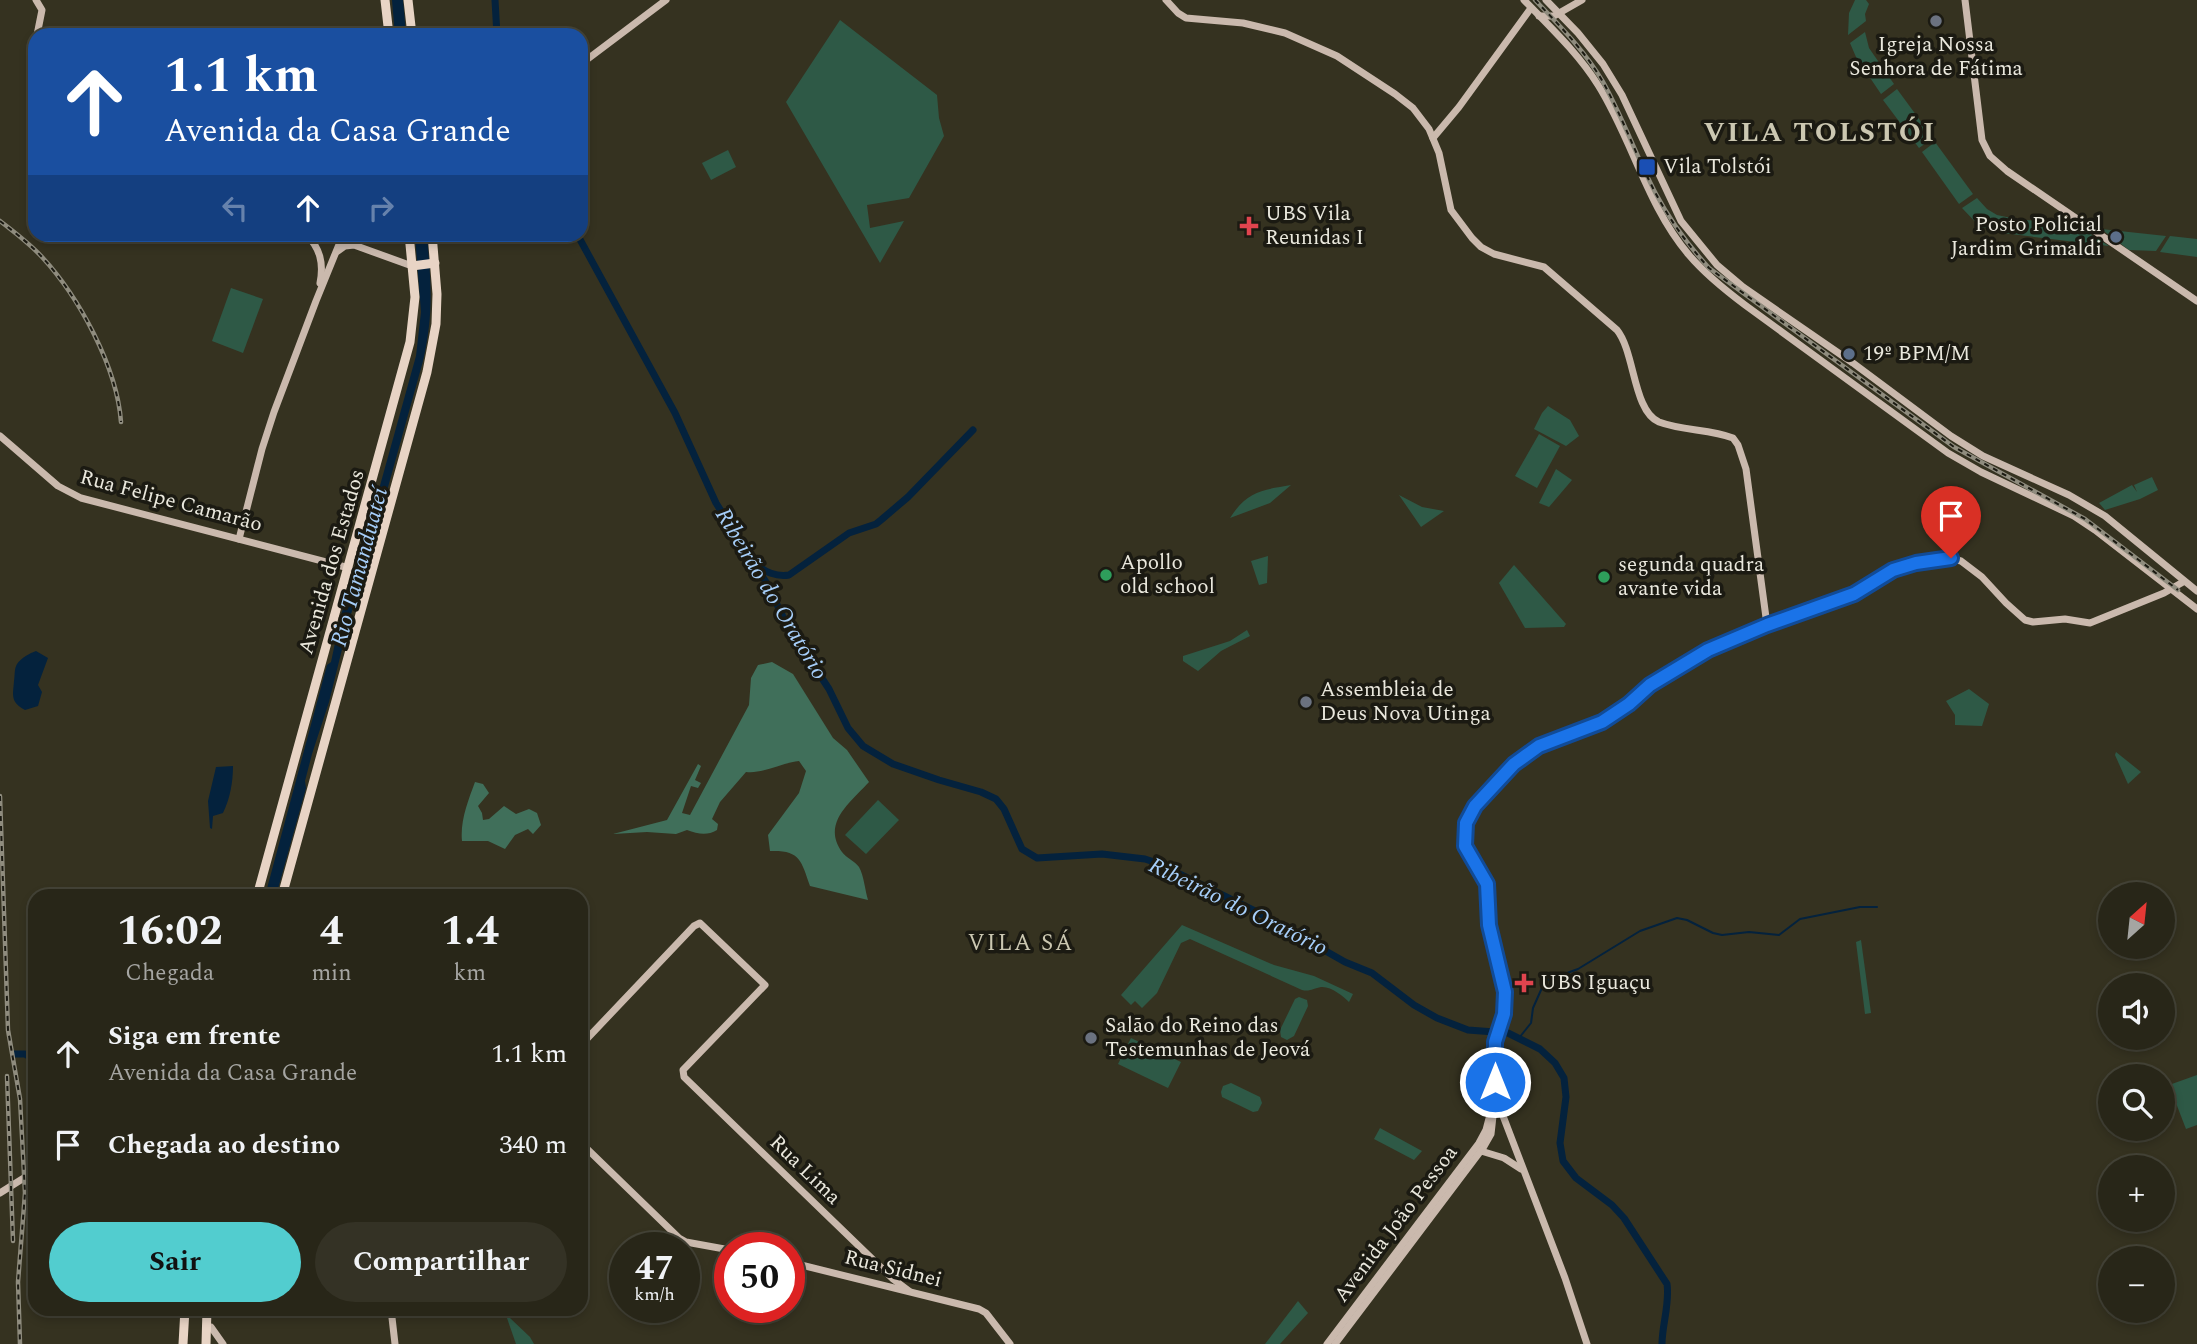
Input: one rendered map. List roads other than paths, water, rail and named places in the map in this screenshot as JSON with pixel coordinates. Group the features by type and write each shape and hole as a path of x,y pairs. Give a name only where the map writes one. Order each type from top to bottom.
{"highway":[{"path":"385,0 388,28"},
{"path":"408,0 411,28"},
{"name":"Avenida dos Estados","path":"259,889 410,342 414,314 414,265 410,242"},
{"name":"Avenida dos Estados","path":"284,889 426,372 436,324 432,242"},
{"path":"414,265 432,264"},
{"path":"183,1344 185,1316"},
{"path":"206,1343 208,1316"}],"main road":[{"path":"588,59 666,0"},
{"path":"1166,0 1186,18 1244,23 1274,29 1310,43 1337,56 1413,108 1433,138 1439,153 1449,204 1466,232 1481,247 1494,254 1544,267 1617,330 1642,400 1651,417 1660,422 1730,436 1736,441 1746,468 1767,625"},
{"path":"1540,0 1555,7 1603,64 1623,97 1679,217 1717,265 1966,446 2091,507 2197,591"},
{"path":"1524,19 1533,15 1550,17 1555,7 1582,0"},
{"path":"1965,0 1982,141 1990,156 2007,171 2197,300"},
{"path":"38,2 42,16 39,28"},
{"path":"1433,138 1524,19 1527,3"},
{"path":"1527,3 1574,52 1598,85 1668,224 1689,255 1725,290 1948,453 1981,472 2074,516 2197,609"},
{"path":"1609,106 1613,98 1623,97"},
{"path":"1668,224 1673,218 1679,217"},
{"path":"316,301 322,262 318,242"},
{"path":"239,539 266,437 340,242"},
{"path":"359,242 360,247"},
{"path":"322,262 326,265 332,261 345,246 360,247 414,265"},
{"path":"1708,274 1715,271 1717,265"},
{"path":"1725,290 1732,278"},
{"name":"Rua Felipe Camarão","path":"0,436 58,486 76,496 349,568"},
{"path":"1965,459 1968,452 1966,446"},
{"path":"2129,557 2133,548 2140,544"},
{"path":"1587,1344 1565,1278 1494,1093 1495,1042 1503,1017 1505,992 1489,925 1487,884 1470,858 1464,839 1466,823 1475,806 1514,764 1539,746 1592,727 1620,710 1650,685 1708,650 1767,625 1854,594 1893,570 1945,557 1957,559 1972,569 2025,620 2041,622 2065,619 2090,623 2183,582"},
{"name":"Rua Lima","path":"588,1038 700,923 765,985 683,1070 686,1080 896,1283"},
{"name":"Avenida João Pessoa","path":"1327,1344 1489,1138 1494,1093"},
{"path":"1491,1121 1499,1118 1504,1121"},
{"path":"588,1150 679,1238 714,1247"},
{"name":"Avenida João Pessoa","path":"1479,1151 1504,1158"},
{"name":"Avenida João Pessoa","path":"1335,1344 1479,1151"},
{"path":"1504,1158 1511,1157 1516,1152"},
{"path":"1504,1158 1524,1172"},
{"path":"0,1193 28,1175"},
{"name":"Rua Sidnei","path":"805,1265 896,1283 909,1291 977,1308 986,1313 1010,1344"},
{"path":"392,1316 396,1344"},
{"path":"209,1327 223,1344"},
{"path":"206,1343 212,1340 217,1344"}],"water":[{"path":"392,0 403,0 405,28 394,28"},
{"name":"Rio Tamanduateí","path":"416,242 428,242 431,298 423,361 350,617 329,702 312,754 305,781 306,788 278,889 267,889 327,665 331,662 341,615 361,554 416,356 421,312"},
{"path":"36,651 48,658 38,685 42,692 38,706 25,710 14,698 15,670 21,660"},
{"path":"233,766 228,802 223,813 213,816 212,829 208,801 216,767"}],"waterway":[{"name":"Ribeirão do Oratório","path":"495,0 497,28"},
{"name":"Ribeirão do Oratório","path":"581,242 675,413 716,503 766,582 787,625 829,689 848,728 863,746 893,764 996,799 1004,809 1022,849 1037,858 1102,854 1157,863 1257,912 1345,962 1372,973 1414,1005 1437,1018 1468,1030 1508,1033 1540,1049 1555,1063 1564,1078 1566,1097 1560,1143 1563,1161 1576,1178 1612,1205 1624,1218 1667,1284 1662,1344"},
{"path":"756,564 771,573 789,575 849,533 876,524 908,497 973,430"},
{"path":"1519,1038 1531,1023 1533,1008 1545,981 1578,969 1640,931 1677,918 1722,935 1749,932 1779,935 1800,919 1860,907 1877,907"},
{"path":"14,1054 28,1056"}],"railway":[{"path":"1535,0 1572,39 1596,71 1662,204 1680,233 1709,268 1954,447 2085,519 2178,590"},
{"path":"0,221 42,257 82,312 104,356 118,401 121,422"},
{"path":"0,796 8,1030 20,1099 25,1193 18,1282 20,1344"},
{"path":"7,1076 13,1241"}],"place":[{"name":"Igreja Nossa Senhora de Fátima","path":"1936,21"},
{"name":"Vila Tolstói","path":"1647,167"},
{"name":"UBS Vila Reunidas I","path":"1249,226"},
{"name":"Posto Policial Jardim Grimaldi","path":"2116,237"},
{"name":"19º BPM/M","path":"1849,354"},
{"name":"Apollo old school","path":"1106,575"},
{"name":"segunda quadra avante vida","path":"1604,577"},
{"name":"Assembleia de Deus Nova Utinga","path":"1306,702"},
{"name":"UBS Iguaçu","path":"1524,983"},
{"name":"Salão do Reino das Testemunhas de Jeová","path":"1091,1038"}],"district":[{"name":"VILA TOLSTÓI","path":"1820,132"},
{"name":"VILA SÁ","path":"1021,943"}]}
